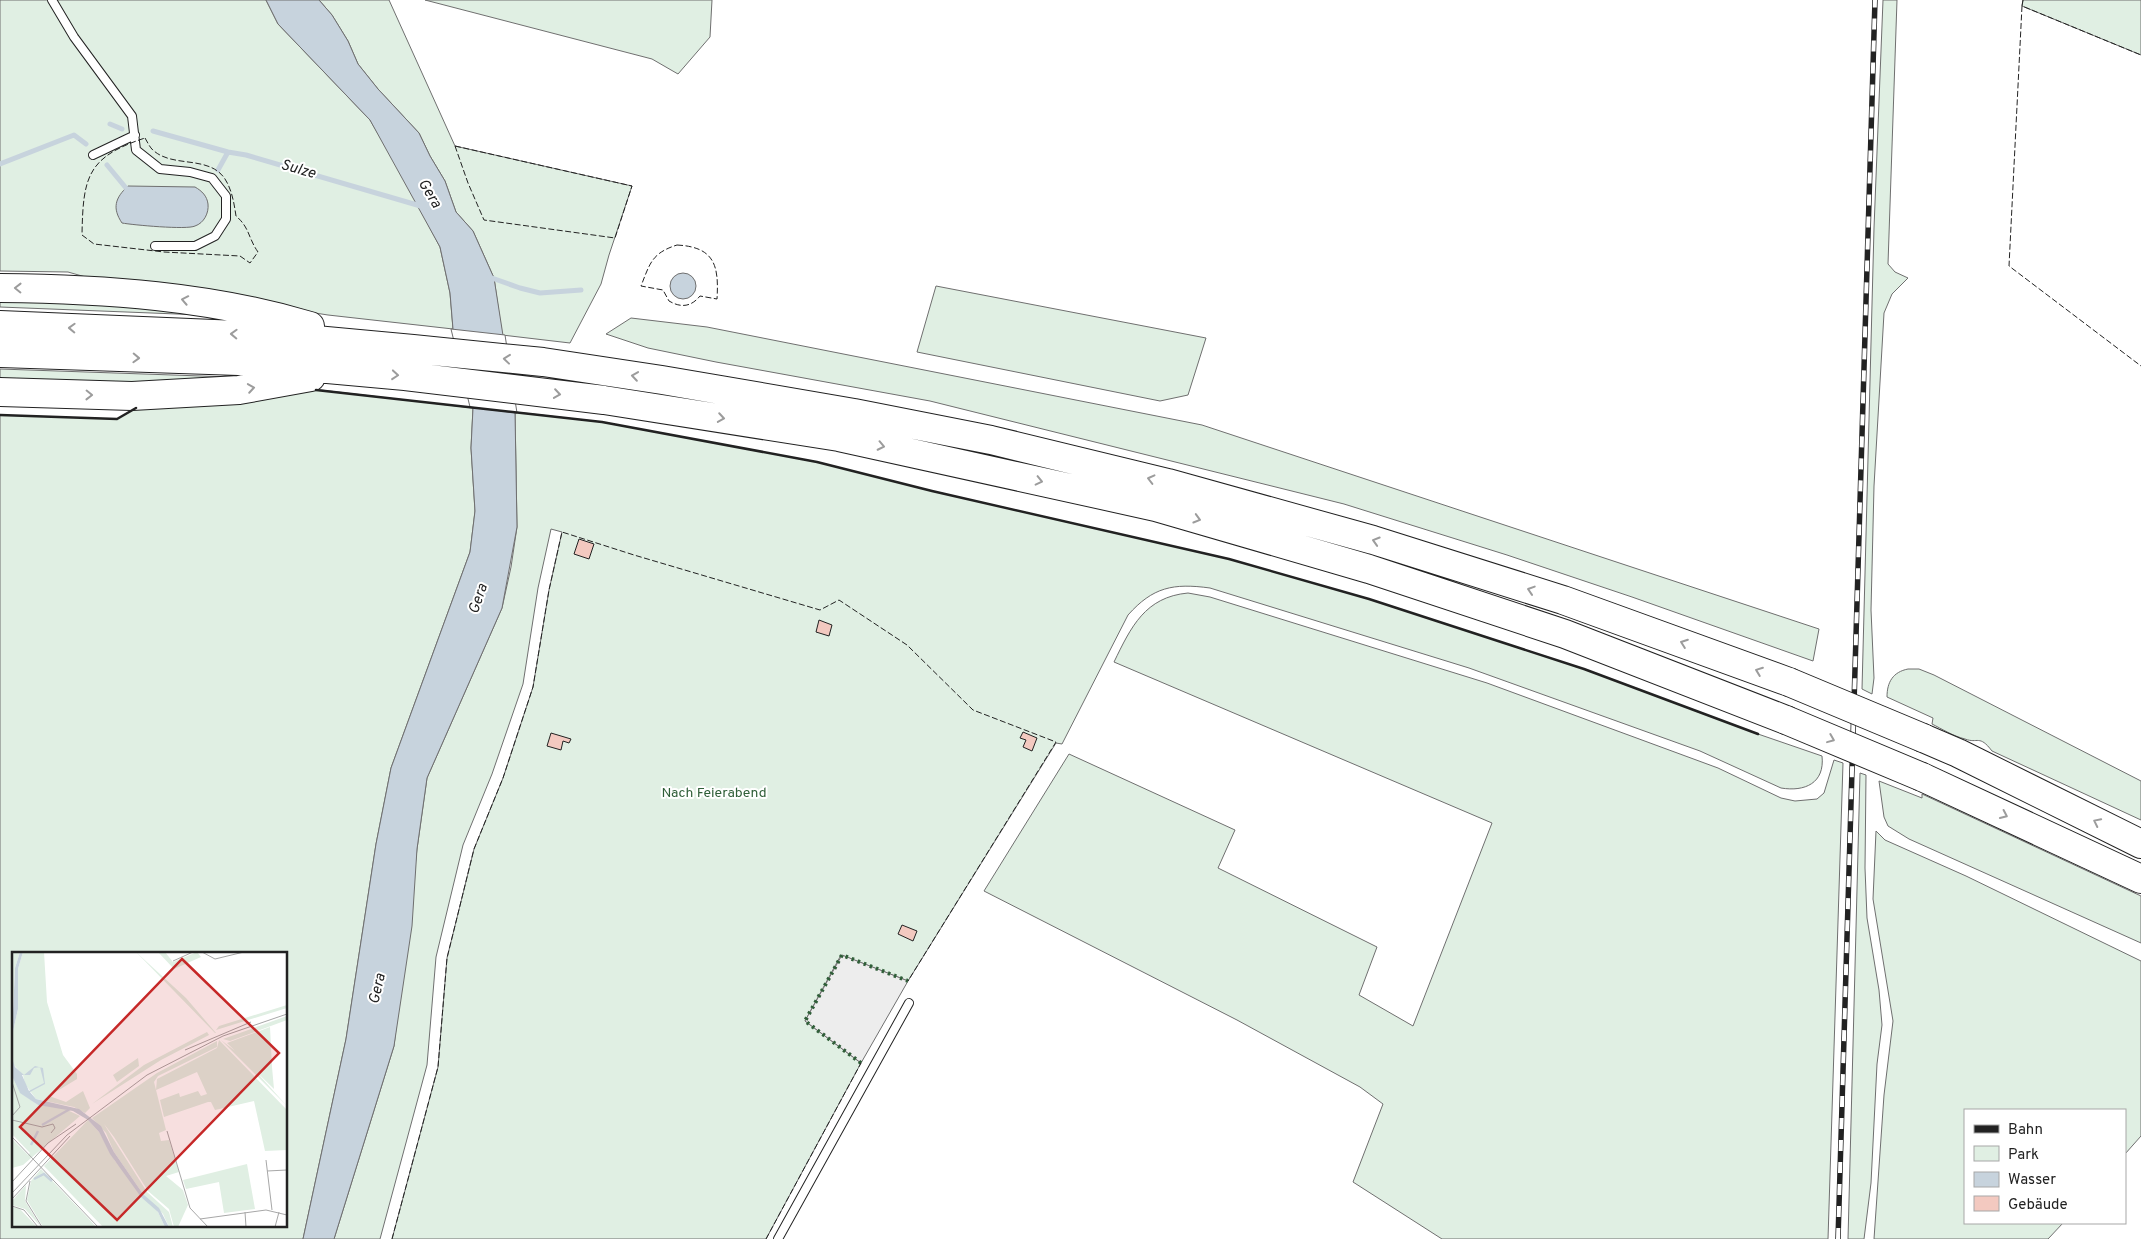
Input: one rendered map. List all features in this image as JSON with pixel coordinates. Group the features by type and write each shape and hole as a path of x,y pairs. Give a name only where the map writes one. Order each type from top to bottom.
{"highway":[{"path":"0,288 72,289 171,297 284,328 374,346 543,362 854,413 991,440 1168,483 1374,540 1563,600 1788,682 1958,753 2141,844"},
{"path":"0,325 284,328"},
{"path":"0,353 239,361 278,375"},
{"path":"0,392 132,396 239,390 278,375 347,371 604,400 839,437 1156,507 1369,569 1566,634 1786,720 1922,777 2141,879"}],"lane":[{"path":"52,0 74,37 132,116 136,150 160,169 190,172 212,178 226,196 226,219 215,236 195,246 155,246"},
{"path":"93,155 135,135"},
{"path":"778,1239 909,1003"}],"green space":[{"path":"0,0 266,0 278,24 370,120 397,166 440,247 450,293 453,329 328,315 89,278 68,272 0,271"},
{"path":"319,0 389,0 455,146 632,186 601,284 570,343 502,335 494,278 473,231 456,212 445,181 419,133 378,89 358,64 348,41 332,15"},
{"path":"425,0 712,0 710,37 678,74 652,59"},
{"path":"1883,0 1897,0 1888,264 1895,272 1908,278 1892,294 1884,313 1874,486 1871,610 1874,678 1872,694 1862,689 1874,228"},
{"path":"2023,0 2141,0 2141,55 2022,6"},
{"path":"936,286 1206,338 1188,395 1160,401 917,352"},
{"path":"0,294 35,294 202,315 0,307"},
{"path":"631,318 707,327 1202,425 1819,629 1813,661 1507,555 1344,504 930,401 648,348 606,334"},
{"path":"0,369 230,377 192,384 0,383"},
{"path":"277,390 321,390 473,408 471,448 475,511 470,552 391,768 376,844 346,1039 303,1239 0,1239 0,415 117,419 143,404"},
{"name":"Nach Feierabend","path":"515,412 602,422 817,462 932,491 1229,559 1369,599 1584,669 1822,756 1820,773 1812,784 1805,787 1781,788 1700,751 1469,668 1210,588 1185,586 1164,589 1146,598 1128,615 1062,744 1056,743 908,981 841,955 805,1021 861,1063 766,1239 392,1239 438,1067 447,958 474,849 503,778 533,687 549,590 562,532 551,529 538,588 523,684 492,774 463,845 436,957 427,1065 380,1239 334,1239 394,1046 427,778 502,608 511,567 517,527"},
{"path":"1188,593 1210,597 1487,683 1718,768 1781,798 1795,801 1817,799 1824,793 1834,760 1843,763 1828,1239 1442,1239 1353,1182 1383,1104 1360,1087 1237,1020 984,891 1069,754 1235,830 1218,868 1377,947 1359,995 1413,1026 1492,823 1114,662 1134,626 1150,607 1173,596"},
{"path":"1908,669 1919,669 1934,675 2141,781 2141,820 1992,751 1981,741 1956,736 1932,724 1933,718 1887,697 1888,687 1895,675"},
{"path":"1860,773 1866,775 1865,868 1867,918 1879,990 1882,1025 1877,1064 1871,1183 1864,1239 1848,1239"},
{"path":"1879,781 1922,798 1922,794 2141,896 2141,943 1909,839 1888,826 1884,817"},
{"path":"1876,831 1885,840 1966,876 2141,961 2141,1136 2126,1153 2126,1109 1964,1109 1964,1224 2062,1224 2048,1239 1874,1239 1884,1095 1893,1021 1873,899"}],"shaded area":[{"path":"842,955 908,981 861,1063 805,1021"}],"water":[{"name":"Gera","path":"266,0 319,0 332,15 348,41 358,64 378,89 419,133 445,181 456,212 473,231 494,278 515,412 517,527 502,608 427,778 417,849 412,926 394,1046 334,1239 303,1239 346,1039 376,844 391,768 470,552 475,511 471,448 473,408 453,329 450,293 440,247 370,120 278,24"},
{"path":"128,186 195,187 207,199 207,214 201,223 182,228 122,223 117,213 116,203"},
{"path":"683,273 692,277 696,286 692,295 683,299 674,295 670,286 674,277"}],"pier":[{"path":"451,329 505,335 517,413 470,407"}],"building":[{"path":"579,539 594,544 589,559 574,554"},
{"path":"819,620 832,625 829,636 816,632"},
{"path":"1023,732 1037,738 1032,751 1023,747 1026,740 1020,738"},
{"path":"551,733 571,739 569,743 563,741 561,750 547,746"},
{"path":"902,925 917,931 913,941 898,934"}],"waterway":[{"name":"Sulze","path":"110,124 122,129"},
{"name":"Sulze","path":"153,131 228,152 246,155 424,207"},
{"path":"0,164 74,135 86,144"},
{"path":"218,170 228,152"},
{"path":"107,165 126,188"},
{"path":"489,277 540,293 581,290"}],"railway":[{"path":"1838,1239 1875,0"}],"hedge":[{"path":"861,1063 805,1021 842,955 908,981"}],"fence":[{"path":"2023,0 2022,6 2141,55"},
{"path":"2022,6 2009,266 2141,366"},
{"path":"145,138 153,150 162,156 210,167 225,179 231,192 236,216 241,220 258,252 250,263 240,256 164,252 94,244 82,235 84,198 92,172 111,153 145,138"},
{"path":"455,146 632,186 615,238 484,220 455,146"},
{"path":"677,245 700,250 712,260 717,277 717,299 700,296 689,304 678,305 669,301 663,290 641,286 647,271 657,255 677,245"},
{"path":"392,1239 438,1067 447,958 474,849 503,778 533,687 549,590 562,532 820,610 839,600 907,645 973,710 1056,742 908,981"},
{"path":"766,1239 861,1063"}],"wall":[{"path":"316,390 602,422 817,462 932,491 1229,559 1369,599 1584,669 1758,734"},
{"path":"0,415 117,419 136,408"}]}
